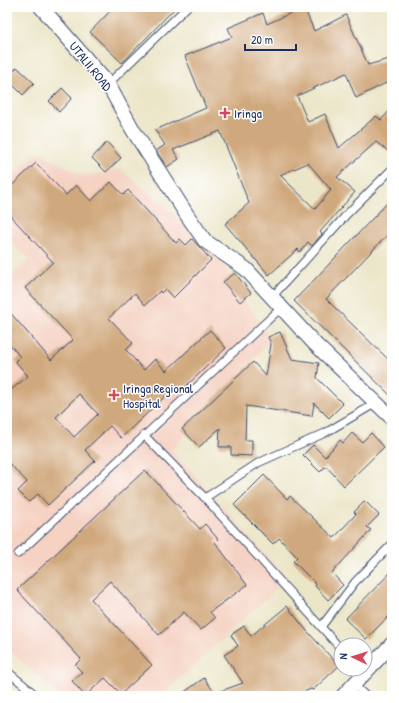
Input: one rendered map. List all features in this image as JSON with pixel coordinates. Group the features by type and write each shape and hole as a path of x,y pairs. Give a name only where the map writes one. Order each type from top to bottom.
{"street":[{"name":"UTALII ROAD","path":"41,7 108,84 133,130 205,241 246,269 316,344 392,418"},
{"path":"373,661 392,644"},
{"path":"342,696 357,677"}],"lane":[{"path":"108,84 187,7"},
{"path":"18,554 144,435 277,301 348,213 392,169"},
{"path":"205,498 258,463 314,438 376,403"},
{"path":"144,435 205,498 333,640"},
{"path":"321,627 355,582 392,544"},
{"path":"7,670 37,696"},
{"path":"353,684 366,696"}],"shaded area":[{"name":"Iringa Regional Hospital","path":"39,152 83,176 120,169 207,242 271,340 172,450 287,579 161,696 61,696 7,648 7,281 30,259 7,238 7,180"}],"building":[{"path":"114,7 176,7 122,63 90,32"},
{"path":"304,7 314,31 346,15 368,65 389,59 392,69 392,80 356,98 346,73 297,96 308,122 325,114 339,148 376,116 381,120 392,108 392,154 376,142 337,177 355,192 320,232 322,234 312,246 308,242 300,252 298,249 269,275 225,224 249,203 220,131 173,150 179,159 167,167 156,151 165,145 155,130 206,108 185,56 232,37 228,28 263,13 267,24","holes":["308,163 331,190 315,209 280,175"]},
{"path":"17,67 34,83 23,95 7,79"},
{"path":"62,88 72,98 59,112 49,101"},
{"path":"107,142 121,158 106,172 92,158"},
{"path":"36,163 66,195 76,185 91,201 111,182 123,195 128,190 176,243 180,239 186,245 192,239 211,260 173,298 165,289 161,293 160,291 145,305 135,293 109,318 133,343 126,350 144,370 155,359 166,371 210,330 226,348 181,391 176,386 121,438 110,426 85,450 95,461 48,505 38,494 29,502 18,491 27,482 7,461 7,393 28,376 15,361 20,357 7,341 7,309 51,360 73,340 25,288 53,262 7,212 7,190","holes":["79,394 98,414 74,437 56,417"]},
{"path":"392,198 392,230 326,299 392,363 392,397 294,301"},
{"path":"235,273 251,293 240,302 223,282"},
{"path":"280,332 292,359 319,363 317,378 343,404 329,418 314,403 312,416 246,406 245,440 252,440 252,456 231,455 231,447 219,447 220,428 199,447 182,429 253,362 266,376 271,344 268,337"},
{"path":"352,433 362,442 371,433 384,447 344,486 326,466 320,472 303,455 313,445 325,457 340,440 343,443"},
{"path":"145,470 200,529 205,524 218,539 215,542 247,585 210,612 215,618 201,630 184,612 159,635 110,581 91,599 152,665 121,694 105,678 85,696 72,681 82,672 75,665 81,659 17,590"},
{"path":"264,475 287,499 290,496 334,538 356,514 354,512 365,501 379,515 367,527 371,530 332,573 343,585 328,600 315,586 316,584 293,561 297,557 279,538 273,544 234,505"},
{"path":"392,571 392,613 368,637 364,637 345,619"},
{"path":"287,606 333,659 333,672 313,690 311,689 293,696 179,696 204,678 215,693 243,683 224,655 238,646 231,635 244,626 251,636"}],"place":[{"name":"Iringa","path":"225,113"},
{"name":"Iringa Regional Hospital","path":"114,395"}]}
